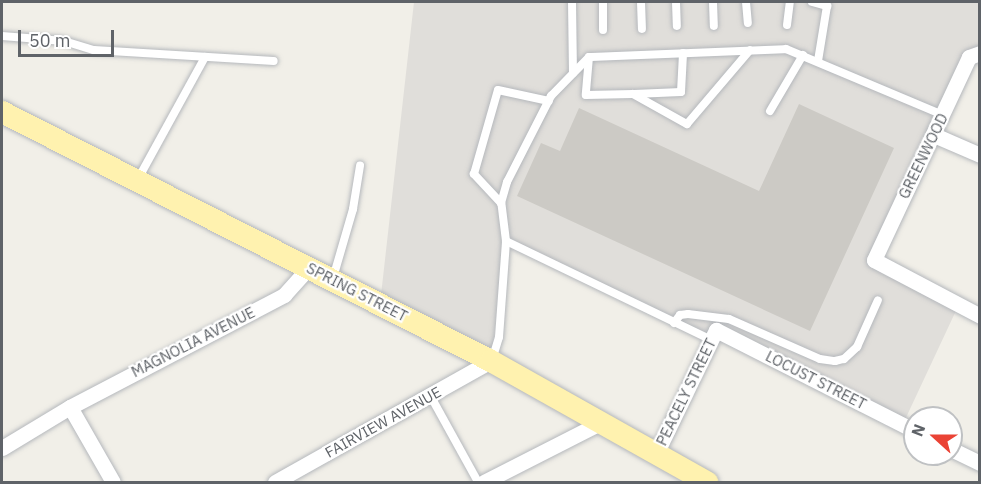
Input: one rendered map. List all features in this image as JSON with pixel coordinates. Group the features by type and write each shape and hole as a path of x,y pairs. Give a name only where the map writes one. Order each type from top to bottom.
{"main road":[{"name":"SPRING STREET","path":"2,112 491,361 707,483"}],"street":[{"name":"GREENWOOD","path":"977,54 969,57 874,260 980,316"},
{"path":"934,135 980,155"},
{"name":"MAGNOLIA AVENUE","path":"2,448 70,407 284,295 309,267"},
{"name":"LOCUST STREET","path":"714,335 903,424"},
{"name":"PEACELY STREET","path":"656,454 714,335"},
{"name":"FAIRVIEW AVENUE","path":"274,483 491,361"},
{"path":"70,407 113,483"},
{"path":"484,483 600,423"},
{"path":"963,455 980,463"}],"lane":[{"path":"572,2 573,73"},
{"path":"603,2 603,30"},
{"path":"641,2 642,30"},
{"path":"676,2 677,26"},
{"path":"713,2 714,26"},
{"path":"746,2 748,23"},
{"path":"787,25 790,2"},
{"path":"812,2 827,6 818,61"},
{"path":"2,36 64,40 94,50 274,61"},
{"path":"491,361 499,337 506,241 501,203 507,182 549,101 589,57 786,49 943,115"},
{"path":"633,94 687,124 750,50"},
{"path":"589,57 586,94 681,92 683,53"},
{"path":"770,111 803,55"},
{"path":"138,180 205,57"},
{"path":"501,203 474,174 498,90 549,101"},
{"path":"332,279 353,209 360,166"},
{"path":"506,241 674,323 714,335"},
{"path":"674,323 680,315 688,314 729,319 820,359 835,361 850,355 857,347 878,300"},
{"path":"430,395 478,483"}],"shaded area":[{"path":"414,2 979,2 979,53 975,54 874,260 961,300 911,406 903,406 903,424 716,330 712,340 506,241 491,361 380,304"}],"building":[{"path":"799,104 894,148 810,331 517,196 541,143 560,151 579,108 759,191"}]}
